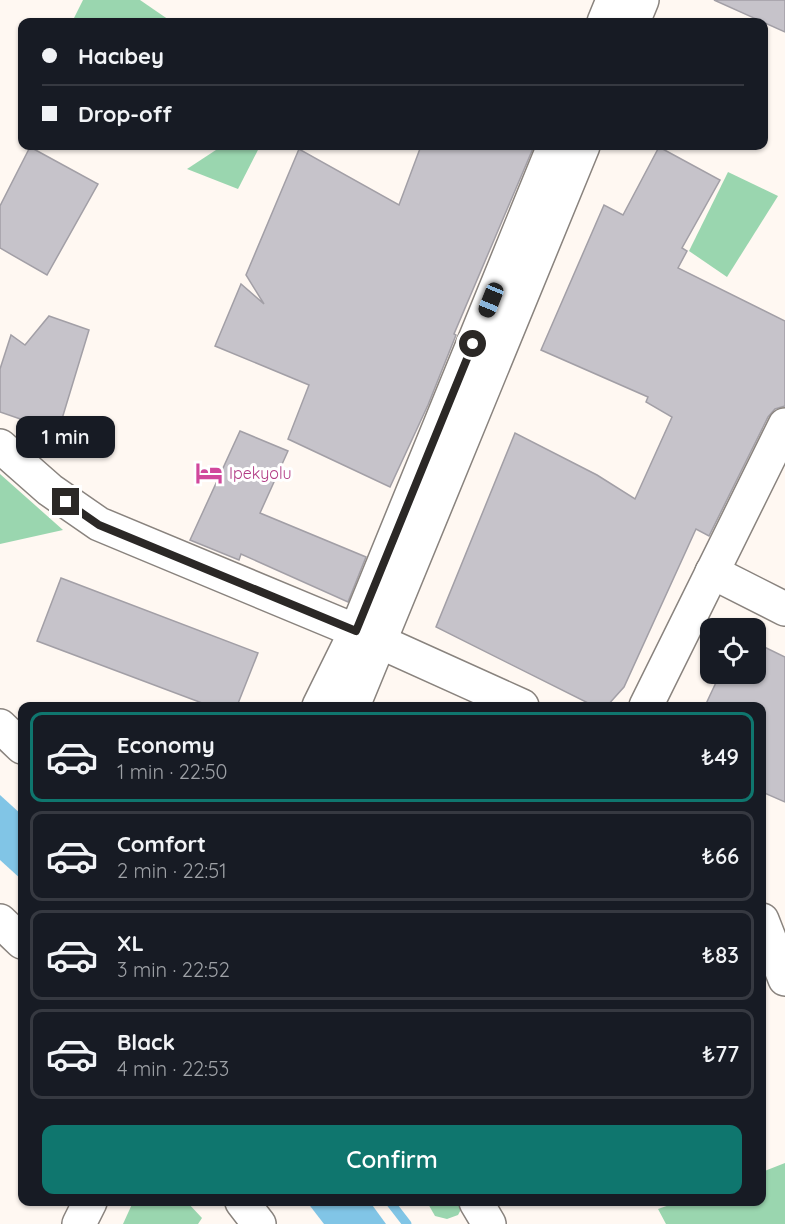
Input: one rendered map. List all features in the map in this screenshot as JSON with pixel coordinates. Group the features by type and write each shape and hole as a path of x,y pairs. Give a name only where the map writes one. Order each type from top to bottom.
{"street":[{"path":"606,18 613,0"},
{"path":"635,18 642,0"},
{"path":"354,702 368,637 552,150"},
{"path":"322,702 368,637 581,150"},
{"path":"648,702 785,425"},
{"path":"0,446 50,490 99,525 368,637 513,702"},
{"path":"712,572 785,609"},
{"path":"0,726 18,743"},
{"path":"0,921 18,938"},
{"path":"766,930 785,979"},
{"path":"79,1224 88,1206"},
{"path":"245,1206 259,1224"},
{"path":"478,1206 489,1224"}],"green space":[{"path":"83,0 140,0 166,18 74,18"},
{"path":"216,150 258,150 238,189 187,169"},
{"path":"728,172 778,196 727,277 689,251"},
{"path":"0,474 63,530 0,544"},
{"path":"785,1163 785,1224 666,1224 658,1209 667,1206 766,1206 766,1170"},
{"path":"131,1206 191,1206 202,1218 198,1224 123,1224"},
{"path":"429,1206 463,1206 458,1215 447,1219 435,1216"}],"water":[{"path":"0,795 18,811 18,876 0,860"},
{"path":"310,1206 373,1206 386,1224 324,1224"}],"building":[{"path":"714,0 785,0 785,32 768,24 768,18 754,18"},
{"path":"28,150 36,150 98,184 47,275 0,248 0,206"},
{"path":"299,150 399,205 420,150 532,150 454,334 456,335 428,405 390,487 288,439 309,385 215,346 241,284 264,304 246,275"},
{"path":"657,150 665,150 720,180 682,248 687,251 678,268 785,321 785,406 775,409 768,417 709,536 696,529 624,687 611,702 586,702 436,627 515,433 597,475 635,499 672,417 646,402 648,397 541,350 604,205 623,215"},
{"path":"49,316 89,330 58,432 0,412 0,369 11,335 25,345"},
{"path":"240,431 288,451 260,513 366,557 348,602 241,554 239,560 190,540"},
{"path":"61,578 258,653 239,702 199,702 37,641"},
{"path":"766,648 785,657 785,802 766,794 766,702 707,702 715,684 766,684"}],"waterway":[{"path":"393,1206 407,1224"}],"place":[{"name":"Ipekyolu","path":"209,473"}],"route":[{"path":"66,502 99,525 356,631 473,344"}]}
